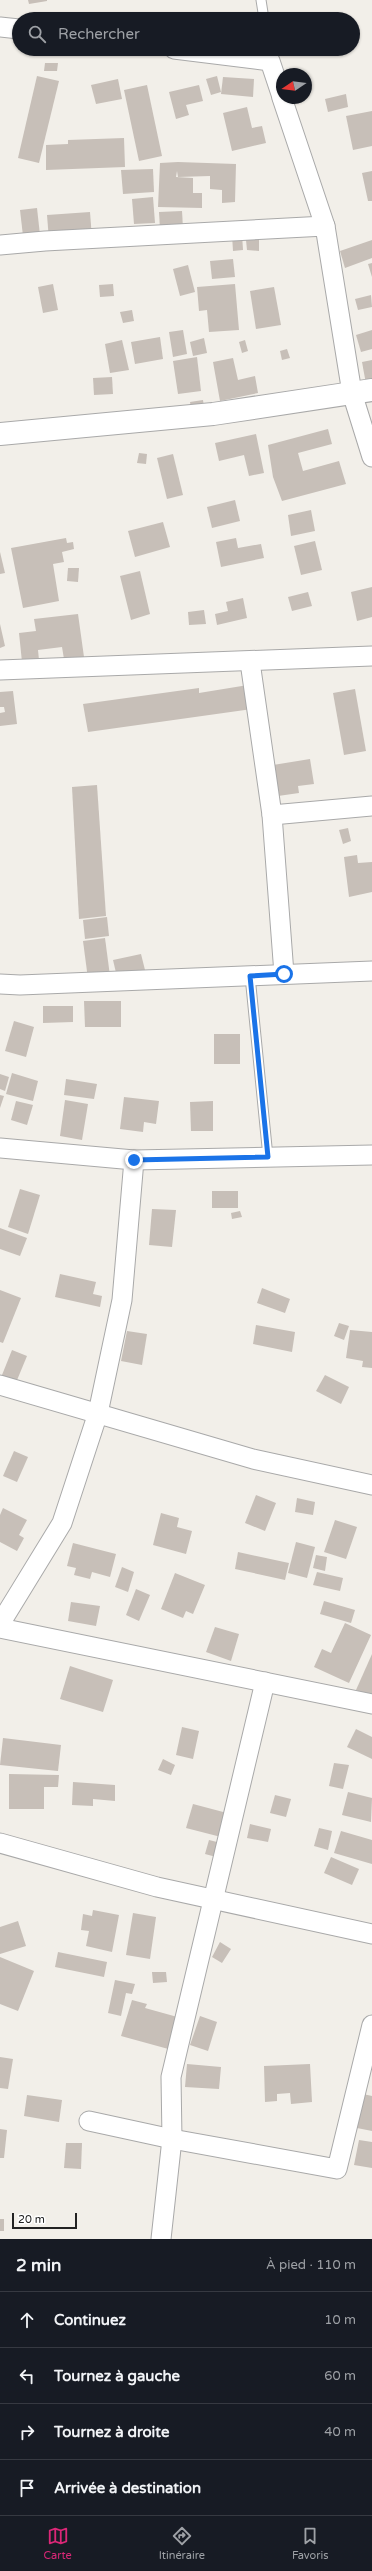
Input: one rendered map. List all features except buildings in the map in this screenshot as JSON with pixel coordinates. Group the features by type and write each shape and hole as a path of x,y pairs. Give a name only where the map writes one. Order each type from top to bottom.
{"street":[{"path":"0,27 12,28"},
{"path":"270,56 276,76"},
{"path":"284,104 325,226 362,392 372,457"},
{"path":"0,245 45,241 325,226"},
{"path":"0,434 213,414 362,392"},
{"path":"0,670 250,662 372,656"},
{"path":"250,662 272,815 284,974"},
{"path":"272,815 372,806"},
{"path":"0,984 20,985 284,974 372,972"},
{"path":"0,1148 134,1160 372,1155"},
{"path":"0,1624 62,1523 98,1413 122,1300 134,1160"},
{"path":"0,1385 253,1459 372,1485"},
{"path":"0,1628 372,1704"},
{"path":"161,2239 172,2139 172,2077 265,1682"},
{"path":"0,1843 157,1887 215,1898 372,1933"},
{"path":"89,2121 172,2139 337,2169 372,2025"}],"lane":[{"path":"261,0 263,12"},
{"path":"250,976 268,1157"}],"route":[{"path":"134,1160 268,1157 250,976 284,974"}]}
